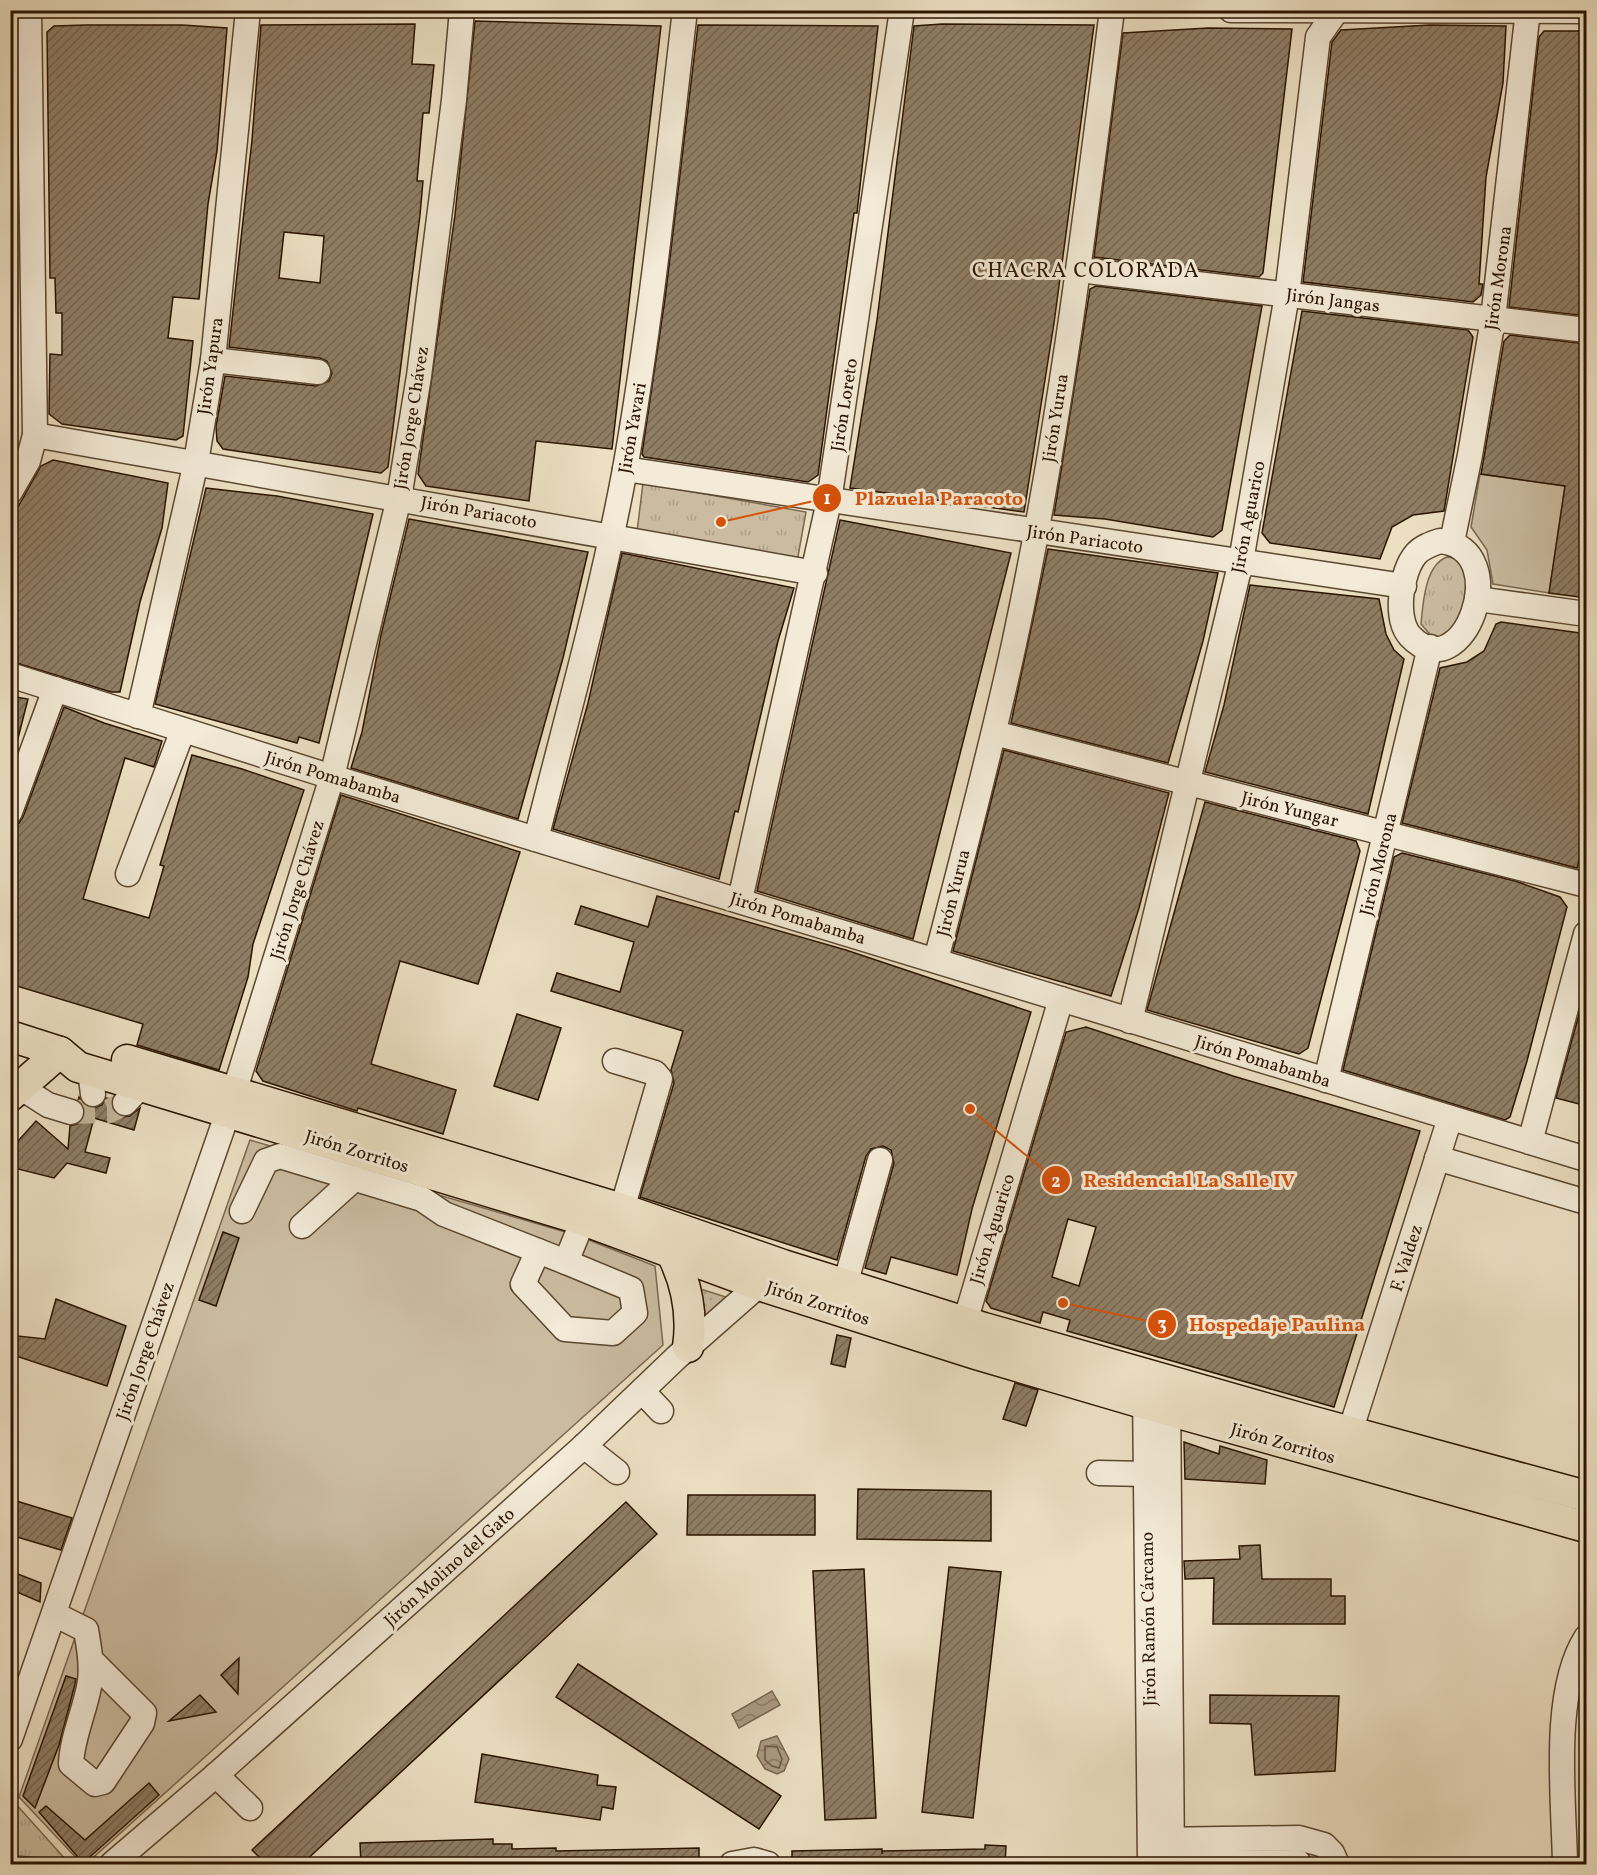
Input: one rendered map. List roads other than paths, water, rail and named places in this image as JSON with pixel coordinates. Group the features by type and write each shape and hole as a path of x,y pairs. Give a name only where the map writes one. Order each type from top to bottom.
{"main road":[{"name":"Jirón Zorritos","path":"10,1036 60,1052 92,1082 133,1095 232,1101 622,1209 783,1265 965,1322 1350,1432 1587,1496"},
{"name":"Jirón Zorritos","path":"60,1052 83,1048 583,1220 759,1285 1158,1408 1587,1527"},
{"path":"15,1091 60,1052"},
{"path":"672,1252 684,1280 689,1302 688,1347"}],"street":[{"path":"10,492 28,461 35,435 29,10"},
{"name":"Jirón Yapura","path":"138,716 196,462 213,360 248,10"},
{"name":"Jirón Jorge Chávez","path":"10,1739 18,1696 54,1614 232,1101 332,777 399,498 419,376 454,100 462,10"},
{"name":"Jirón Yavari","path":"536,839 612,536 625,469 646,344 685,10"},
{"name":"Jirón Loreto","path":"740,900 830,501 902,10"},
{"name":"Jirón Yurua","path":"936,960 994,732 1036,532 1079,270 1112,10"},
{"path":"1232,10 1587,11"},
{"name":"Jirón Aguarico","path":"1130,1021 1241,561 1287,295 1318,37 1336,11"},
{"name":"Jirón Morona","path":"1452,542 1470,455 1493,319 1528,11"},
{"name":"Jirón Jangas","path":"1079,270 1587,330"},
{"path":"213,360 318,372"},
{"name":"Jirón Pariacoto","path":"35,435 815,573"},
{"name":"Jirón Pariacoto","path":"625,469 1404,586"},
{"path":"1440,541 1452,542 1464,549 1472,560 1476,572 1477,598 1464,636 1453,644 1430,648 1416,642 1406,631 1401,610 1404,586 1410,560 1418,551 1440,541"},
{"path":"1477,598 1587,614"},
{"name":"Jirón Morona","path":"1326,1080 1430,648"},
{"name":"Jirón Pomabamba","path":"10,675 332,777 1587,1159"},
{"path":"10,812 55,689"},
{"path":"128,874 183,730"},
{"name":"Jirón Yungar","path":"994,732 1587,885"},
{"path":"1530,1142 1587,934"},
{"name":"Jirón Aguarico","path":"965,1322 1061,999"},
{"path":"615,1061 655,1073 660,1079 622,1209"},
{"path":"15,1091 71,1113"},
{"name":"F. Valdez","path":"1350,1432 1450,1118"},
{"path":"242,1211 266,1161 273,1156 280,1156 422,1199 444,1214 566,1262 631,1289 635,1313 614,1333 565,1329 523,1284 538,1251"},
{"path":"1437,1158 1587,1203"},
{"path":"845,1285 880,1160"},
{"path":"302,1226 355,1178"},
{"path":"566,1262 583,1220"},
{"name":"Jirón Molino del Gato","path":"112,1864 216,1775 584,1446 688,1347 783,1265"},
{"name":"Jirón Ramón Cárcamo","path":"1156,1377 1161,1856"},
{"path":"642,1391 661,1411"},
{"name":"Jirón Ramón Cárcamo","path":"1158,1408 1146,1474 1159,1604"},
{"path":"584,1446 617,1472"},
{"path":"1099,1473 1146,1474"},
{"path":"54,1614 86,1630 91,1660 90,1682 72,1751 71,1764 95,1784 103,1782 142,1723 144,1713 91,1660"},
{"path":"1565,1864 1563,1734 1567,1688 1587,1638"},
{"path":"216,1775 250,1808"},
{"path":"1214,1855 1312,1840 1324,1845 1332,1853 1337,1864"},
{"path":"1161,1856 1214,1855 1298,1862"},
{"path":"732,1864 754,1860 768,1864"}],"water":[{"path":"772,1691 780,1705 739,1728 732,1714"},
{"path":"777,1736 789,1759 784,1771 777,1774 765,1769 757,1756 761,1741"}],"tunnel":[{"path":"71,1112 109,1111 125,1103"}],"place":[{"name":"Plazuela Paracoto","path":"721,522"},
{"name":"Residencial La Salle IV","path":"970,1109"},
{"name":"Hospedaje Paulina","path":"1063,1303"}],"district":[{"name":"CHACRA COLORADA","path":"1086,270"}]}
